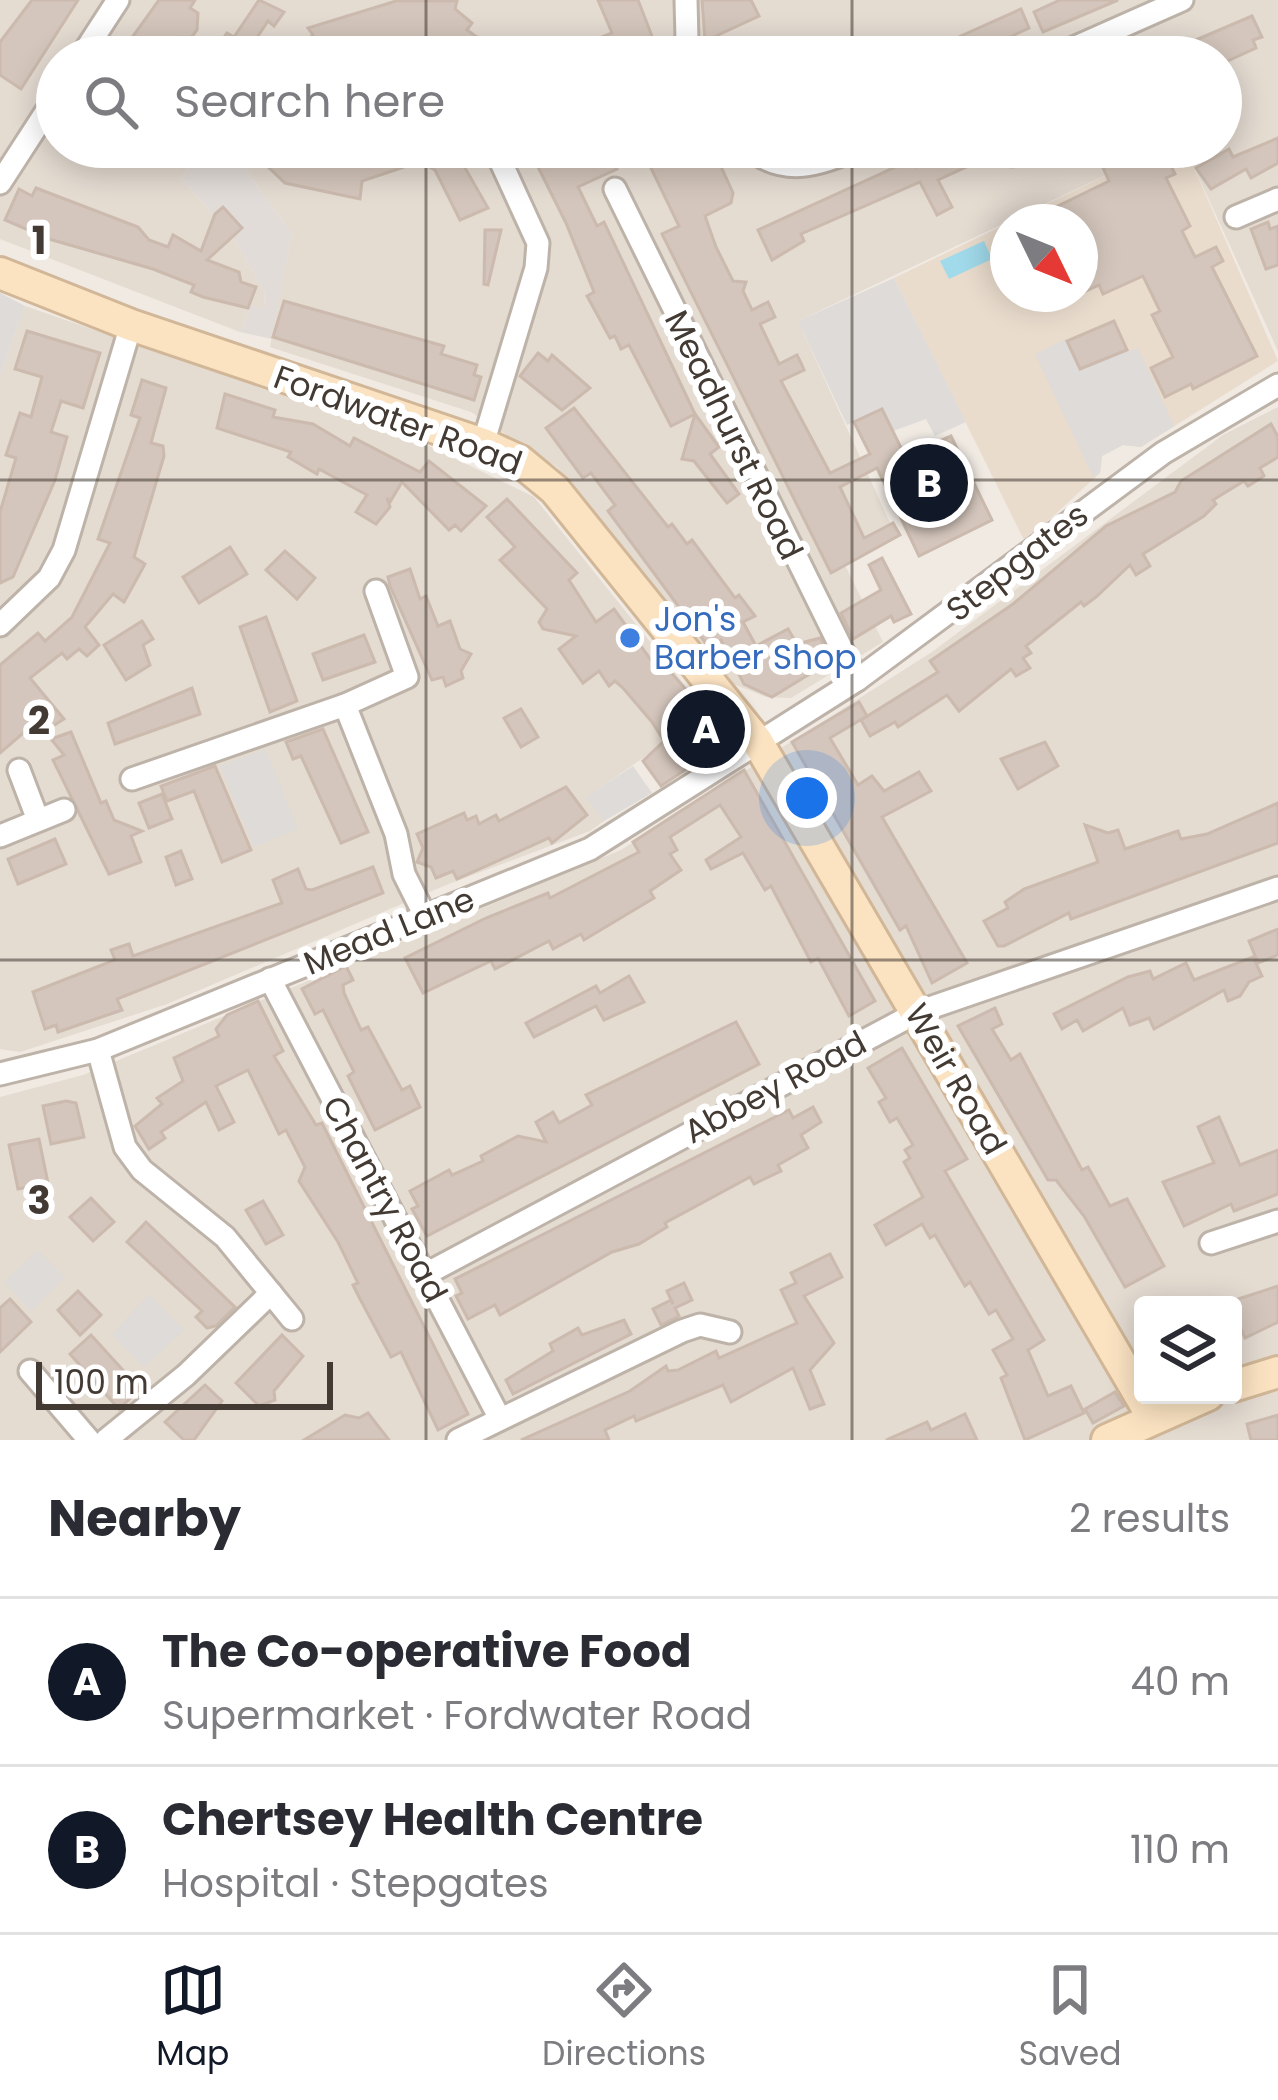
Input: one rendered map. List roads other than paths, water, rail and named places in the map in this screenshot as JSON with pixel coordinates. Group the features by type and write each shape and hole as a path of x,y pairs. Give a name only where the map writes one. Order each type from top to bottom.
{"main road":[{"name":"Fordwater Road","path":"0,273 131,325 520,460 555,490 757,741"},
{"name":"Weir Road","path":"757,741 1154,1418"},
{"path":"1242,1383 1278,1372"},
{"path":"1107,1440 1187,1404"}],"street":[{"path":"95,36 118,0"},
{"path":"686,0 687,36"},
{"path":"1101,36 1182,0"},
{"path":"0,182 36,127"},
{"path":"483,444 536,268 538,243 504,168"},
{"name":"Meadhurst Road","path":"615,189 857,680"},
{"path":"1236,217 1278,200"},
{"path":"0,625 49,578 64,550 131,325"},
{"name":"Stepgates","path":"757,741 857,680 1163,453 1278,385"},
{"path":"132,778 345,705 406,677 376,591"},
{"path":"345,705 396,834 404,874 425,916"},
{"name":"Mead Lane","path":"1,1072 98,1050 590,849 757,741"},
{"path":"19,770 38,820"},
{"path":"0,836 64,810"},
{"name":"Abbey Road","path":"424,1274 918,1012 1278,887"},
{"name":"Chantry Road","path":"270,979 500,1419"},
{"path":"98,1050 125,1147 167,1193 225,1237 292,1319"},
{"path":"1211,1244 1278,1221"},
{"path":"106,1440 186,1375 271,1293"},
{"path":"458,1440 682,1331 700,1325 730,1332"},
{"path":"30,1371 88,1440"}],"water":[{"path":"984,241 990,254 990,260 949,279 940,261"}],"place":[{"name":"Chertsey Health Centre","path":"929,483"},
{"name":"Jon's Barber Shop","path":"630,638"},
{"name":"The Co-operative Food","path":"706,729"}]}
